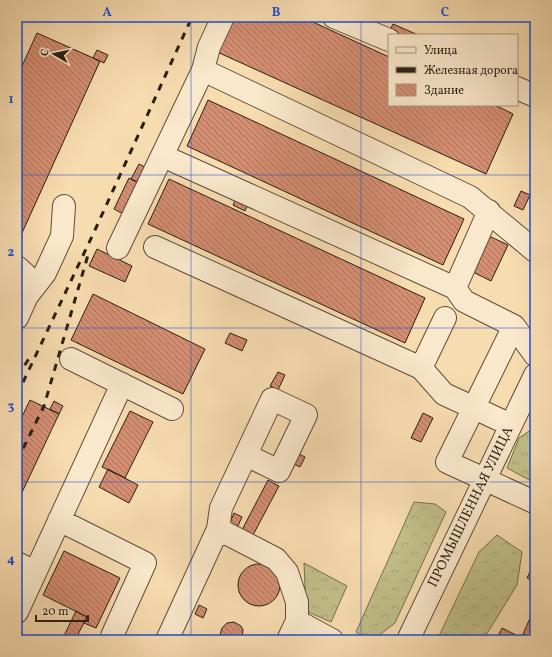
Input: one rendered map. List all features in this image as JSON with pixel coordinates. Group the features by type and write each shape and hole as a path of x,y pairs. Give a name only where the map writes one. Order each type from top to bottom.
{"street":[{"path":"118,248 203,70 209,47 223,17"},
{"path":"334,17 388,40"},
{"path":"203,70 470,197 489,211 535,251"},
{"path":"518,88 535,96"},
{"path":"163,156 455,288 464,301 514,326 535,356"},
{"path":"17,318 27,296 45,273 62,236 64,206"},
{"path":"455,288 489,211"},
{"path":"155,247 421,368 444,394 510,425"},
{"path":"17,267 25,274 27,296"},
{"path":"421,368 445,318"},
{"path":"514,326 447,462 534,502"},
{"path":"72,359 172,409"},
{"name":"ПРОМЫШЛЕННАЯ УЛИЦА","path":"408,640 535,375"},
{"path":"17,612 26,568 59,520 122,384"},
{"path":"167,640 218,529 221,508 246,455"},
{"path":"59,520 146,564 112,636 113,640"},
{"path":"218,529 276,559 287,572 297,602 293,631 332,640"}],"green space":[{"path":"535,427 535,483 507,468 519,438"},
{"path":"414,502 435,504 446,512 395,623 373,640 370,640 356,632"},
{"path":"497,535 522,552 517,585 483,640 437,640 479,552"},
{"path":"304,563 347,586 331,622 306,611"}],"building":[{"path":"231,17 302,17 388,57 388,106 497,106 513,114 486,174 215,51"},
{"path":"358,17 375,17 372,23"},
{"path":"393,24 416,34 394,34 389,32"},
{"path":"37,33 100,61 17,244 17,77"},
{"path":"97,50 108,55 104,63 93,58"},
{"path":"208,100 464,219 443,265 187,146"},
{"path":"139,164 145,167 138,182 131,179"},
{"path":"129,178 139,183 125,215 114,209"},
{"path":"169,179 425,298 405,343 148,224"},
{"path":"521,191 530,195 523,210 514,206"},
{"path":"236,198 248,204 245,211 233,205"},
{"path":"489,236 508,245 491,281 471,271"},
{"path":"97,249 132,266 125,282 89,266"},
{"path":"93,294 205,349 183,394 71,340"},
{"path":"230,333 247,340 242,351 225,343"},
{"path":"278,372 285,375 278,390 270,386"},
{"path":"30,400 59,414 17,503 17,427"},
{"path":"54,401 63,406 59,414 50,409"},
{"path":"130,411 153,422 125,478 102,467"},
{"path":"423,413 433,418 421,442 411,438"},
{"path":"295,452 305,457 300,467 290,462"},
{"path":"108,469 138,485 129,503 99,487"},
{"path":"268,480 279,486 253,535 242,530"},
{"path":"234,513 242,517 237,528 229,525"},
{"path":"64,551 120,578 96,628 84,623 87,617 43,595"},
{"path":"535,561 535,582 527,578"},
{"path":"259,564 274,570 280,585 274,600 259,606 244,600 238,585 244,570"},
{"path":"199,605 207,609 203,618 195,614"},
{"path":"76,611 87,617 75,640 62,640"},
{"path":"531,616 535,618 535,639 523,634"},
{"path":"234,622 241,626 243,630 242,640 222,640 220,635 222,628 227,623"},
{"path":"502,628 518,636 516,640 496,640"}],"railway":[{"path":"17,395 95,230 192,17"},
{"path":"17,461 44,406 88,255"},
{"path":"17,377 32,354"}]}
